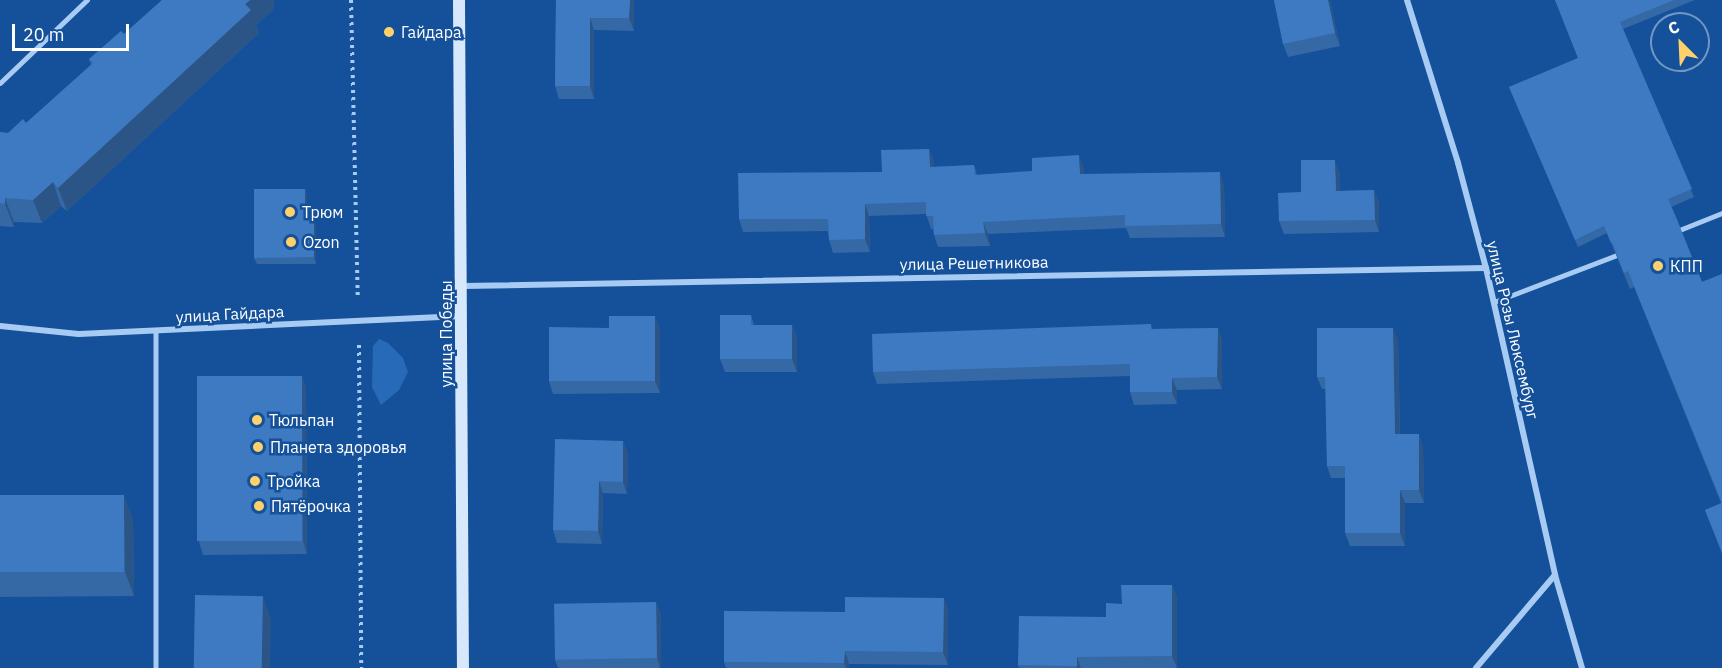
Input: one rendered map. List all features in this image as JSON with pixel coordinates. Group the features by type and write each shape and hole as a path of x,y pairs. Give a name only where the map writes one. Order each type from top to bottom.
{"street":[{"name":"улица Победы","path":"459,0 464,668"},
{"name":"улица Розы Люксембург","path":"1407,0 1458,163 1486,268 1555,575 1582,668"},
{"name":"улица Решетникова","path":"462,285 1486,268"},
{"name":"улица Гайдара","path":"0,326 79,334 462,316"},
{"path":"1476,668 1555,575"}],"lane":[{"path":"0,83 87,0"},
{"path":"1669,234 1722,213"},
{"path":"1494,302 1627,251"},
{"path":"156,331 156,668"}],"shaded area":[{"path":"379,339 388,343 403,358 408,372 399,390 381,405 372,387 373,346"}],"building":[{"path":"162,0 250,0 245,4 251,10 58,188 53,182 33,200 5,198 5,204 0,203 0,132 8,133 23,119 26,123 93,63 89,59 121,31 124,34"},
{"path":"556,0 630,0 629,18 590,18 590,86 555,86"},
{"path":"1274,0 1328,0 1335,33 1283,44"},
{"path":"1555,0 1674,0 1620,22 1692,189 1668,199 1676,217 1611,243 1604,226 1575,240 1509,87 1578,58"},
{"path":"929,149 930,167 974,165 975,175 1032,171 1032,158 1079,155 1080,174 1220,172 1221,224 1125,226 1125,215 983,222 985,233 934,235 933,216 926,216 926,202 865,204 865,239 829,240 828,219 739,219 738,173 882,172 881,150"},
{"path":"1301,160 1335,160 1336,191 1374,190 1375,220 1279,221 1278,193 1301,192"},
{"path":"254,189 305,189 305,218 314,218 314,257 254,258"},
{"path":"1676,217 1702,282 1722,274 1722,503 1628,271 1624,273 1612,242"},
{"path":"720,315 751,315 751,325 792,325 792,359 720,359"},
{"path":"609,316 655,316 655,381 549,381 549,327 609,328"},
{"path":"1151,324 1151,329 1218,328 1217,377 1172,378 1172,392 1130,392 1130,364 873,372 872,334"},
{"path":"1317,328 1393,328 1395,434 1419,434 1419,490 1400,490 1400,533 1345,533 1345,466 1327,466 1325,377 1317,377"},
{"name":"Тройка","path":"197,376 302,376 302,541 197,541"},
{"path":"555,439 623,441 623,482 599,481 598,531 553,530"},
{"path":"0,495 124,495 124,572 0,572"},
{"path":"1722,503 1722,552 1705,510"},
{"path":"1121,585 1172,585 1172,656 1077,657 1077,666 1018,665 1019,616 1106,617 1106,603 1122,604"},
{"path":"195,595 263,596 262,668 194,668"},
{"path":"845,597 944,598 943,652 845,651 844,663 724,662 724,611 845,612"},
{"path":"656,602 657,658 555,660 554,604"}],"place":[{"name":"Гайдара","path":"389,32"},
{"name":"Трюм","path":"290,212"},
{"name":"Ozon","path":"291,242"},
{"name":"КПП","path":"1658,266"},
{"name":"Тюльпан","path":"257,420"},
{"name":"Планета здоровья","path":"258,447"},
{"name":"Тройка","path":"255,481"},
{"name":"Пятёрочка","path":"259,506"}]}
